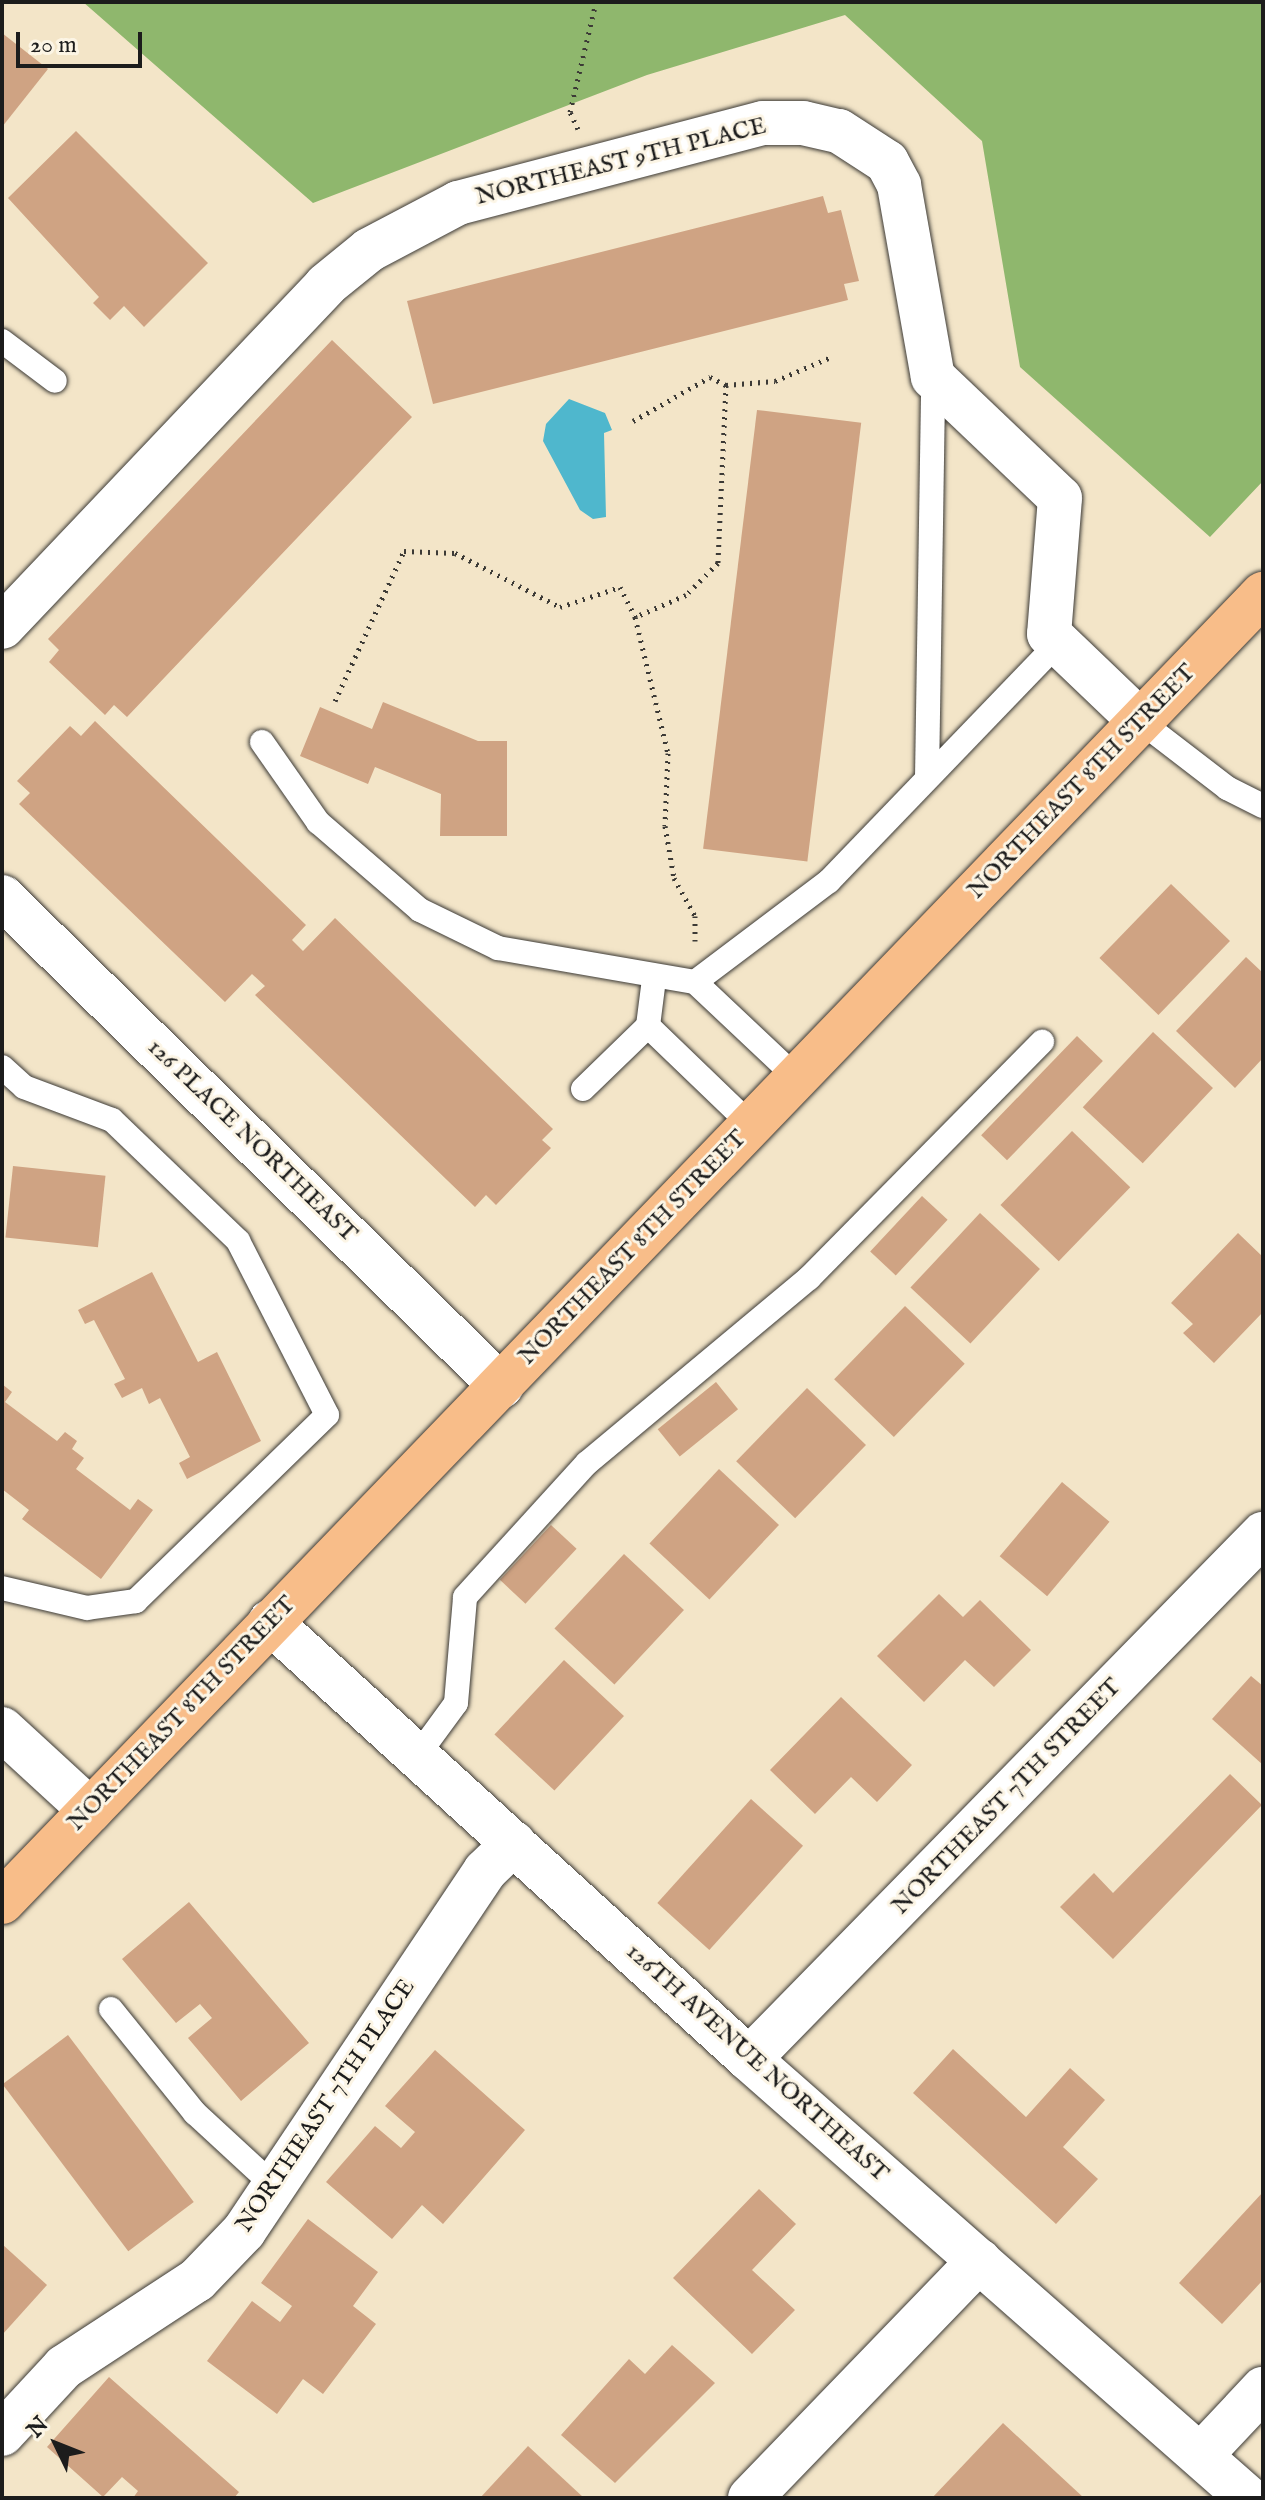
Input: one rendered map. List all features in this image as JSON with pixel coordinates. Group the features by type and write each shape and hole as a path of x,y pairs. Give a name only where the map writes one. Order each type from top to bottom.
{"main road":[{"name":"NORTHEAST 8TH STREET","path":"2,1902 1263,594"}],"street":[{"name":"NORTHEAST 9TH PLACE","path":"2,627 326,285 369,250 458,203 763,123 803,123 868,146 899,185 933,377"},
{"path":"933,377 1060,498 1049,634 1140,721"},
{"name":"126 PLACE NORTHEAST","path":"2,897 501,1386"},
{"name":"NORTHEAST 7TH STREET","path":"749,2059 1263,1534"},
{"name":"126TH AVENUE NORTHEAST","path":"270,1622 749,2059 1248,2498"},
{"path":"2,1729 90,1810"},
{"name":"NORTHEAST 7TH PLACE","path":"2,2434 64,2367 197,2280 244,2231 485,1871 514,1843"},
{"path":"750,2498 979,2261"},
{"path":"1201,2455 1263,2389"}],"lane":[{"path":"2,341 55,381"},
{"path":"927,778 933,377"},
{"path":"695,982 829,881 1058,643"},
{"path":"1140,721 1227,788 1263,806"},
{"path":"262,742 318,822 420,910 498,948 654,979 695,982 797,1078"},
{"path":"583,1089 648,1026 654,979"},
{"path":"648,1026 751,1125"},
{"path":"418,1755 456,1703 465,1597 587,1463 809,1278 1042,1042"},
{"path":"2,1067 24,1087 112,1120 238,1241 327,1415 136,1601 87,1608 2,1588"},
{"path":"111,2009 195,2113 274,2186"}],"path":[{"path":"595,167 570,112 596,2"},
{"path":"633,421 710,377 726,385 775,381 831,357"},
{"path":"635,617 686,595 718,563 726,385"},
{"path":"335,701 404,551 455,553 560,607 620,587 635,617 668,753 665,826 674,878 695,916 695,982"}],"green space":[{"path":"83,2 1263,2 1263,481 1210,537 1020,367 982,141 845,15 647,75 313,203"}],"water":[{"path":"569,399 605,413 612,430 604,433 606,517 593,519 580,510 543,441 546,424"}],"building":[{"path":"2,33 48,69 2,127"},
{"path":"76,131 208,263 144,327 124,306 110,320 93,303 99,297 8,198"},
{"path":"823,196 828,213 841,210 859,281 844,284 848,300 433,404 407,301"},
{"path":"332,340 412,417 127,717 114,705 105,715 49,662 59,650 48,639"},
{"path":"757,410 861,423 807,862 703,849"},
{"path":"383,702 478,741 507,741 507,836 440,836 441,794 375,767 368,784 300,756 320,707 372,729"},
{"path":"95,721 306,925 292,940 303,951 335,918 553,1129 542,1140 551,1148 496,1205 486,1195 475,1207 255,995 265,986 252,974 225,1002 19,804 30,793 17,781 70,726 81,736"},
{"path":"1171,884 1230,941 1158,1015 1099,958"},
{"path":"1246,957 1263,973 1263,1058 1235,1088 1176,1031"},
{"path":"1153,1032 1213,1088 1143,1163 1083,1107"},
{"path":"1077,1036 1103,1061 1007,1160 981,1135"},
{"path":"1072,1131 1130,1187 1059,1261 1000,1205"},
{"path":"13,1166 105,1176 98,1247 5,1238"},
{"path":"922,1196 948,1220 896,1275 870,1252"},
{"path":"980,1213 1040,1269 970,1344 910,1288"},
{"path":"1238,1233 1263,1257 1263,1312 1214,1363 1183,1333 1193,1324 1171,1303"},
{"path":"152,1272 198,1362 217,1352 261,1441 187,1479 179,1463 190,1457 160,1398 149,1404 142,1388 122,1398 114,1384 125,1379 94,1320 85,1324 78,1310"},
{"path":"905,1306 965,1364 894,1437 834,1379"},
{"path":"716,1382 738,1409 680,1456 658,1429"},
{"path":"2,1384 12,1392 5,1402 57,1441 65,1432 77,1441 72,1449 84,1458 76,1469 130,1510 138,1499 153,1510 101,1579 22,1519 29,1510 2,1489"},
{"path":"807,1388 866,1445 795,1518 736,1461"},
{"path":"719,1469 779,1525 709,1600 649,1544"},
{"path":"1062,1482 1109,1522 1047,1596 1000,1556"},
{"path":"551,1525 577,1549 525,1604 500,1580"},
{"path":"624,1554 684,1610 614,1685 554,1629"},
{"path":"939,1594 963,1617 980,1600 1031,1650 994,1687 965,1660 924,1702 877,1656"},
{"path":"564,1660 624,1716 554,1791 494,1735"},
{"path":"1251,1676 1263,1686 1263,1765 1212,1719"},
{"path":"841,1697 912,1765 877,1802 851,1777 815,1814 770,1770"},
{"path":"1230,1774 1262,1805 1113,1959 1060,1907 1094,1873 1113,1893"},
{"path":"751,1799 803,1846 709,1950 657,1903"},
{"path":"189,1902 309,2043 241,2101 188,2038 212,2018 200,2004 176,2023 122,1959"},
{"path":"68,2035 194,2202 128,2251 3,2084"},
{"path":"953,2049 1026,2117 1070,2068 1105,2100 1063,2147 1098,2179 1056,2224 913,2093"},
{"path":"435,2050 525,2130 443,2224 422,2205 392,2239 326,2182 375,2126 401,2148 415,2132 385,2106"},
{"path":"759,2189 796,2224 752,2270 795,2310 752,2354 673,2278"},
{"path":"1263,2192 1263,2280 1222,2324 1179,2283"},
{"path":"308,2219 378,2272 353,2306 376,2324 323,2394 303,2379 277,2414 207,2361 252,2301 280,2322 292,2306 261,2283"},
{"path":"2,2244 47,2285 2,2335"},
{"path":"672,2345 715,2383 615,2483 561,2435 629,2359 645,2374"},
{"path":"109,2377 239,2492 234,2498 133,2498 138,2491 122,2477 103,2497 47,2447"},
{"path":"1003,2423 1084,2498 932,2498"},
{"path":"528,2446 584,2498 480,2498"}]}
